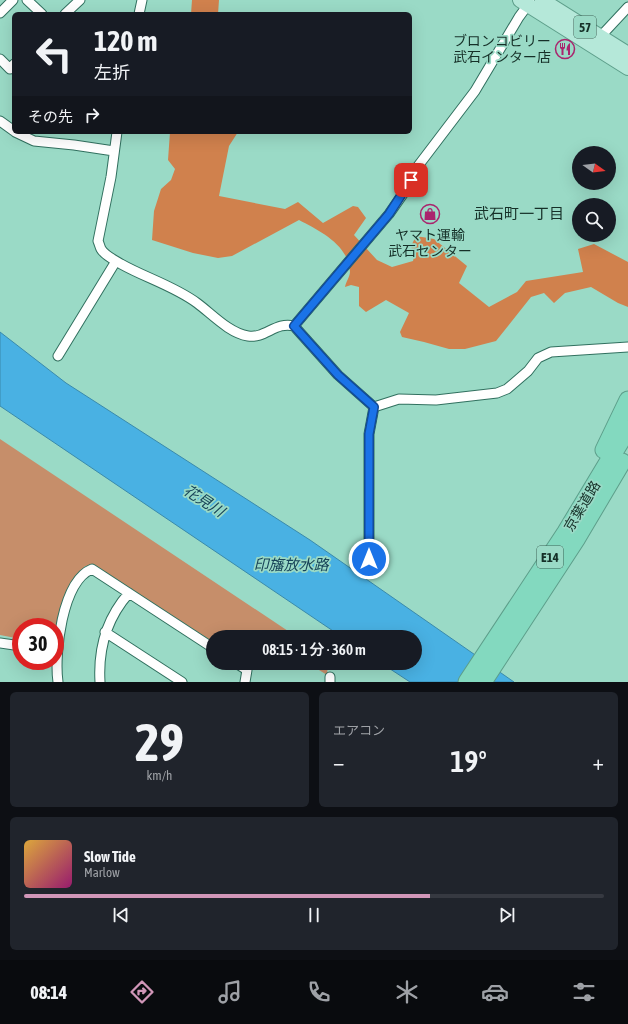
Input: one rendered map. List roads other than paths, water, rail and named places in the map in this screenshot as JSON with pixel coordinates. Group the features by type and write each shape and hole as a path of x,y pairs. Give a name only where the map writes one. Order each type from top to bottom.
{"highway":[{"path":"519,617 628,400"},
{"name":"京葉道路","path":"483,682 566,532 628,429"},
{"name":"京葉道路","path":"467,682 519,617 577,538 628,452"},
{"path":"519,617 574,552 628,470"}],"main road":[{"name":"57","path":"542,0 628,54"},
{"name":"57","path":"527,2 628,68"}],"street":[{"path":"0,13 14,0"},
{"path":"27,0 40,12"},
{"path":"67,12 80,0"},
{"path":"139,12 142,0"},
{"path":"294,326 389,214 403,194 418,166 475,91 527,2"},
{"path":"600,37 628,7"},
{"path":"0,59 12,68"},
{"path":"0,121 12,130"},
{"path":"20,134 38,142 74,144 114,151"},
{"path":"117,134 98,241 101,250 116,261 178,291 197,303 229,328 246,336 258,337 276,327 286,324 294,326 338,375 374,407"},
{"path":"58,356 116,261"},
{"path":"374,407 399,399 436,400 496,393 507,389 528,371 538,358 550,352 628,347"},
{"path":"369,559 369,434 374,407"},
{"path":"63,618 75,587 85,572 92,568 206,643"},
{"path":"100,682 99,662 105,632 119,604 129,593"},
{"path":"105,632 182,682"},
{"path":"0,643 12,645"},
{"path":"57,670 58,682"},
{"path":"245,682 247,670"}],"water":[{"name":"印旛放水路","path":"0,332 66,383 310,540 514,682 410,682 392,670 422,670 422,630 332,630 0,406"}],"place":[{"name":"ブロンコビリー 武石インター店","path":"565,49"},
{"name":"ヤマト運輸 武石センター","path":"430,214"}],"district":[{"name":"武石町一丁目","path":"519,214"}],"water label":[{"name":"花見川","path":"204,501"}]}
